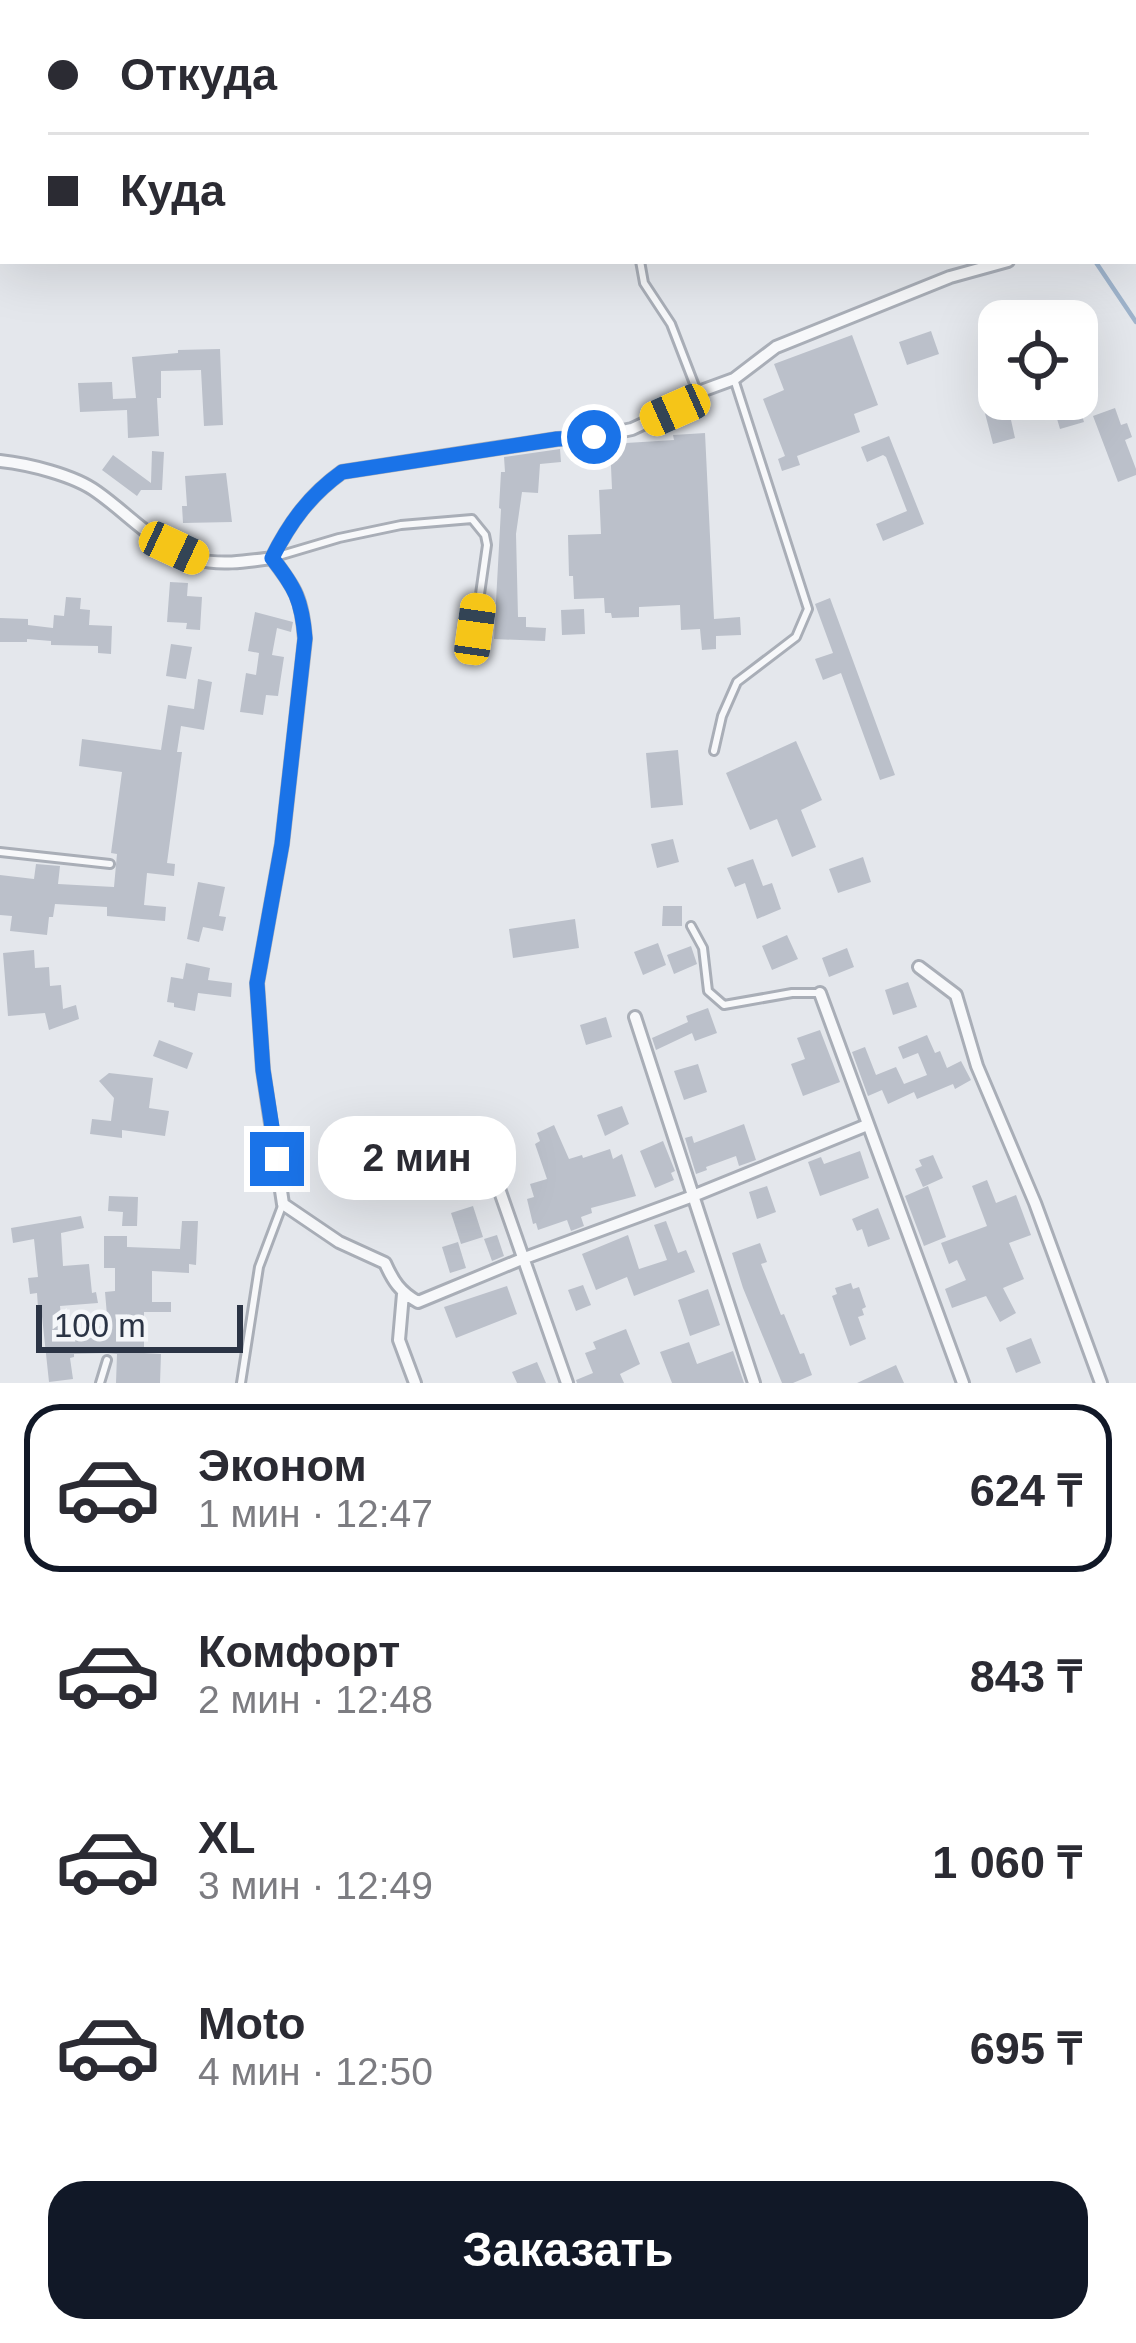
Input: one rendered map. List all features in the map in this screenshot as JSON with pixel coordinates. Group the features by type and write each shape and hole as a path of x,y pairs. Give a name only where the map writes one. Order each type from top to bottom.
{"street":[{"path":"272,558 289,524 322,486 342,472 632,429 734,380 776,346 950,277 996,264"},
{"path":"0,461 26,464 94,489 149,536 200,560 272,558"},
{"path":"272,558 293,585 305,638 282,844 257,983 263,1070 284,1204 339,1243 385,1263 393,1282 418,1302 867,1125"},
{"path":"919,967 956,995 977,1066 1035,1203 1101,1383"},
{"path":"820,993 963,1383"},
{"path":"635,1017 754,1383"},
{"path":"500,1147 496,1183 567,1383"},
{"path":"404,1294 399,1340 415,1383"}],"lane":[{"path":"641,264 644,283 671,324 698,394"},
{"path":"714,752 722,716 737,682 796,637 808,609 734,380"},
{"path":"272,558 400,525 472,519 487,545 475,629"},
{"path":"0,852 110,864"},
{"path":"691,926 704,948 708,992 724,1005 820,993"},
{"path":"242,1383 260,1267 284,1204"},
{"path":"100,1383 107,1360"}],"building":[{"path":"931,331 939,354 907,365 899,342"},
{"path":"852,335 878,405 854,414 860,432 797,456 800,465 782,471 778,459 785,456 763,399 784,390 774,364"},
{"path":"220,349 223,425 204,426 201,370 161,371 159,436 128,438 127,410 80,412 78,383 112,382 113,399 136,398 132,357"},
{"path":"1115,408 1121,425 1127,423 1132,437 1125,440 1136,475 1118,482 1095,420"},
{"path":"987,420 1011,420 1015,438 993,444"},
{"path":"1057,420 1083,420 1084,422 1060,429"},
{"path":"705,433 714,619 740,617 741,635 716,636 716,649 702,650 700,629 681,630 680,605 639,607 639,617 612,618 605,613 604,598 574,599 568,535 601,534 599,490 612,489 610,444"},
{"path":"889,436 924,524 883,541 876,524 907,511 886,457 867,462 861,447"},
{"path":"560,449 561,462 540,464 538,493 522,492 516,534 518,617 526,617 526,627 546,628 545,641 494,639 504,457"},
{"path":"152,451 164,452 162,490 141,490 137,496 102,470 113,455 151,483"},
{"path":"226,473 232,522 183,523 185,476"},
{"path":"170,582 188,583 187,596 202,597 200,630 186,629 187,623 167,622"},
{"path":"66,597 81,598 80,609 90,610 89,625 112,626 111,654 98,653 98,646 51,645 51,641 27,639 0,642 0,618 28,619 28,625 53,628 54,615 64,616"},
{"path":"830,598 895,775 880,780 841,673 823,680 815,659 833,653 815,604"},
{"path":"584,609 585,634 562,635 561,610"},
{"path":"255,612 293,622 291,632 277,628 272,655 284,657 278,696 266,695 263,715 240,712 246,673 256,675 259,653 248,651"},
{"path":"171,644 192,647 186,679 166,676"},
{"path":"198,679 212,682 204,730 181,726 177,752 182,752 167,863 175,864 174,876 147,873 144,905 166,907 165,921 107,916 107,907 55,904 47,935 10,931 12,916 0,915 0,875 34,879 36,864 60,866 58,884 114,887 117,854 111,853 122,772 79,766 82,739 161,750 168,705 194,709"},
{"path":"796,741 822,800 801,810 816,847 792,857 777,819 750,830 726,773"},
{"path":"678,750 683,805 651,808 646,753"},
{"path":"673,839 679,862 657,868 651,844"},
{"path":"863,857 871,882 838,893 829,869"},
{"path":"753,859 763,886 772,883 781,909 757,919 745,883 735,887 727,868"},
{"path":"198,882 225,887 219,916 226,917 223,931 203,927 199,942 187,939"},
{"path":"663,906 682,906 682,926 662,926"},
{"path":"575,919 579,948 513,958 509,929"},
{"path":"787,935 798,959 772,970 762,946"},
{"path":"658,943 666,965 643,975 634,952"},
{"path":"691,946 697,964 674,974 667,955"},
{"path":"847,948 854,967 829,977 822,958"},
{"path":"34,950 35,968 49,967 50,986 61,985 63,1009 76,1005 79,1019 49,1030 45,1013 8,1016 3,953"},
{"path":"186,963 210,968 208,980 232,983 231,997 198,993 195,1011 167,1002 171,977 183,979"},
{"path":"908,982 917,1007 893,1015 885,990"},
{"path":"708,1008 717,1033 695,1041 692,1033 656,1050 652,1038"},
{"path":"606,1017 612,1037 586,1045 580,1025"},
{"path":"820,1030 840,1082 803,1096 791,1064 805,1059 797,1038"},
{"path":"927,1035 947,1068 961,1061 971,1080 917,1099 914,1092 888,1104 882,1090 868,1096 852,1052 865,1047 876,1075 896,1067 904,1084 927,1075 918,1053 903,1059 898,1047"},
{"path":"159,1040 193,1053 187,1069 153,1056"},
{"path":"698,1064 707,1092 684,1100 674,1071"},
{"path":"109,1073 153,1078 149,1108 169,1111 165,1136 122,1130 122,1138 90,1134 92,1119 111,1121 114,1098 99,1081"},
{"path":"622,1106 629,1124 605,1136 597,1115"},
{"path":"744,1124 756,1160 739,1166 736,1156 696,1174 685,1138 692,1136 694,1143"},
{"path":"554,1125 569,1159 610,1149 613,1159 622,1154 636,1196 591,1208 592,1213 581,1217 584,1226 571,1231 567,1220 538,1230 527,1199 534,1197 530,1184 547,1179 535,1144 540,1141 537,1133"},
{"path":"663,1141 674,1180 655,1188 640,1151"},
{"path":"860,1151 869,1178 820,1196 808,1162 821,1157 824,1164"},
{"path":"933,1155 943,1178 923,1187 915,1169 922,1166 919,1160"},
{"path":"469,1156 481,1179 455,1192 450,1183 456,1180 449,1166"},
{"path":"987,1180 996,1203 1016,1195 1031,1235 1009,1243 1024,1279 1003,1288 1016,1313 1000,1322 986,1296 952,1308 945,1289 966,1280 957,1260 949,1264 941,1243 987,1226 972,1186"},
{"path":"767,1186 776,1212 757,1219 749,1192"},
{"path":"928,1186 946,1237 924,1246 905,1196"},
{"path":"109,1196 138,1197 137,1226 122,1226 123,1212 108,1211"},
{"path":"473,1206 483,1237 461,1244 451,1213"},
{"path":"878,1208 890,1239 868,1247 862,1229 857,1231 852,1219"},
{"path":"81,1216 84,1228 61,1233 63,1266 89,1264 98,1303 60,1306 63,1338 98,1338 98,1326 108,1327 105,1292 115,1291 115,1268 104,1268 104,1236 127,1236 127,1247 180,1249 182,1221 198,1221 196,1265 189,1264 189,1273 152,1271 152,1302 171,1302 171,1312 144,1312 144,1353 161,1354 160,1383 116,1383 117,1354 106,1353 74,1354 70,1358 73,1379 49,1382 41,1307 37,1293 30,1294 28,1278 38,1277 34,1239 13,1243 11,1228"},
{"path":"666,1221 678,1253 686,1250 695,1272 634,1296 627,1277 596,1290 582,1254 628,1235 639,1269 667,1260 654,1225"},
{"path":"497,1235 504,1256 492,1261 484,1239"},
{"path":"458,1242 466,1268 450,1273 442,1247"},
{"path":"760,1243 767,1262 761,1264 781,1315 812,1375 793,1383 782,1383 732,1253"},
{"path":"851,1283 853,1289 859,1287 866,1307 858,1317 866,1339 850,1346 832,1296 837,1294 835,1288"},
{"path":"583,1285 591,1305 576,1311 568,1290"},
{"path":"507,1286 517,1314 456,1338 444,1307"},
{"path":"708,1289 720,1325 690,1336 678,1300"},
{"path":"626,1329 640,1364 620,1374 624,1383 577,1383 593,1373 585,1353 596,1349 593,1342"},
{"path":"1031,1338 1041,1363 1016,1373 1006,1348"},
{"path":"689,1342 697,1364 733,1351 744,1383 672,1383 660,1352"},
{"path":"537,1362 546,1383 517,1383 512,1372"},
{"path":"896,1365 904,1383 857,1383"}],"waterway":[{"path":"1097,264 1136,322"}],"route":[{"path":"277,1159 263,1070 257,983 282,844 305,638 293,585 272,558 289,524 322,486 342,472 594,437"}]}
